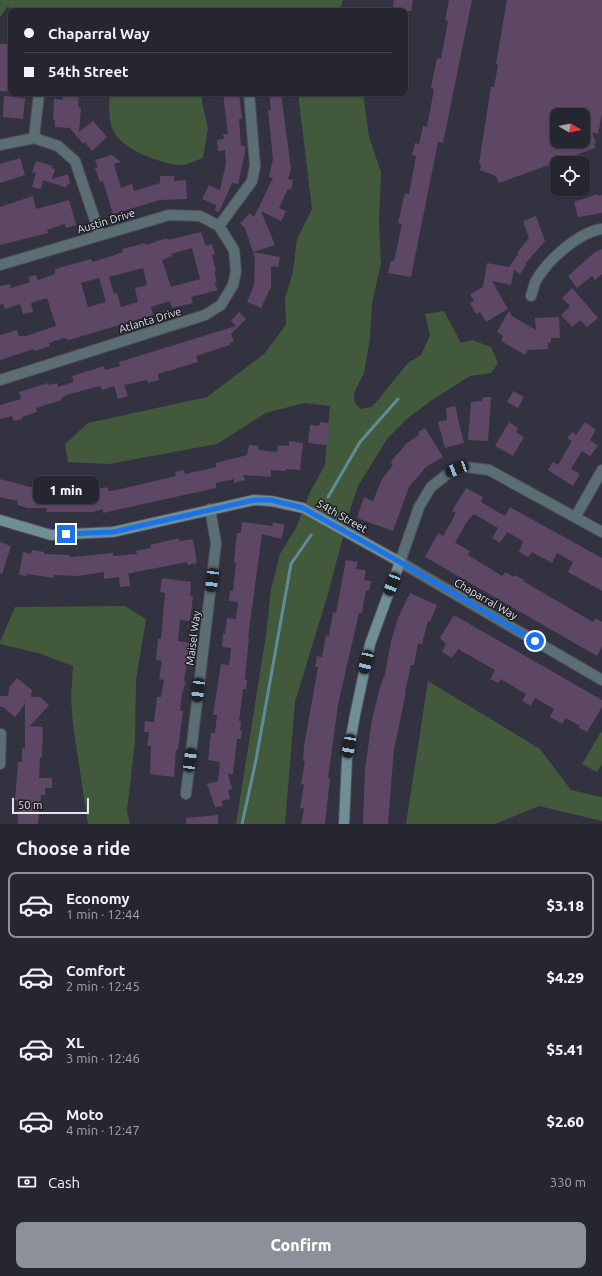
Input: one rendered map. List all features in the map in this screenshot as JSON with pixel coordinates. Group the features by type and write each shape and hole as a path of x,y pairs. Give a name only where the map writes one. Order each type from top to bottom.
{"street":[{"path":"34,138 39,96"},
{"path":"219,226 252,181 255,166 249,96"},
{"path":"0,145 34,138 58,146 75,161 100,235"},
{"name":"Austin Drive","path":"0,266 169,215 200,216 219,226"},
{"name":"Atlanta Drive","path":"0,380 205,315 221,305 233,285 236,271 234,250 219,226"},
{"path":"531,296 536,279 556,256 578,239 602,229"},
{"path":"344,824 347,759 354,715 370,644 419,507 431,487 443,476 457,469 473,467 489,470 576,516 602,532"},
{"path":"576,516 602,470"},
{"name":"54th Street","path":"0,520 51,534 113,532 254,500 271,500 303,508 400,562"},
{"name":"Maisel Way","path":"186,794 216,544 210,509"},
{"name":"Chaparral Way","path":"400,562 602,680"},
{"path":"0,764 1,734"}],"green space":[{"path":"0,0 343,0 341,8 7,7 0,17"},
{"path":"110,96 202,96 202,103 208,128 203,158 185,165 179,165 171,164 142,154 132,149 117,137 111,126 109,112"},
{"path":"298,96 363,96 369,137 381,172 379,223 381,263 372,303 370,338 364,373 354,393 355,403 360,409 372,407 408,363 421,355 430,335 425,314 444,311 461,343 472,340 491,347 498,363 491,373 470,376 432,400 408,418 387,439 358,486 327,597 295,702 285,824 236,824 266,635 271,589 280,554 296,528 310,492 325,465 330,406 304,403 266,413 217,444 109,464 68,462 65,444 88,423 207,397 264,354 286,325 285,298 293,272 297,239 312,209"},
{"path":"125,606 146,619 136,679 135,741 127,811 130,824 88,824 73,725 71,698 73,666 38,653 0,644 0,642 15,607"},
{"path":"428,681 540,749 571,790 602,797 602,821 539,806 495,824 406,824"},
{"path":"601,732 602,764 597,772 582,764"}],"building":[{"path":"394,0 413,0 411,11 408,11 408,8 393,8"},
{"path":"449,0 472,0 443,143 438,142 411,277 388,273 391,261 394,261 402,224 398,223 405,193 409,194 416,156 412,155 415,143 419,144 423,126 427,127 434,89 431,88 437,58 441,59 448,21 445,20"},
{"path":"507,0 602,0 602,114 598,134 592,132 596,143 594,143 595,148 573,156 550,156 550,164 499,183 496,176 480,170 481,164 479,163 491,87 494,87 498,65 496,64"},
{"path":"0,44 8,44 8,92 0,91"},
{"path":"4,96 25,98 23,119 3,117"},
{"path":"63,96 79,96 78,107 81,108 79,132 93,121 107,137 92,151 85,142 83,144 70,128 55,127 55,120 53,120 54,99 63,100"},
{"path":"223,96 239,96 242,119 239,119 241,146 245,146 245,153 238,184 232,183 219,212 215,211 216,205 202,199 209,185 220,190 226,163 225,150 218,151 217,140 224,139 223,134 228,134"},
{"path":"269,96 281,96 291,169 288,179 293,180 291,190 288,189 279,208 286,211 281,221 261,211 275,245 253,252 245,228 240,223 250,213 254,217 273,178 269,177 273,159 268,110 271,110"},
{"path":"112,155 121,162 114,164 121,188 132,184 134,191 160,183 160,176 174,176 174,181 186,180 187,199 160,200 113,214 103,181 100,182 95,168 98,167 95,160"},
{"path":"20,158 25,175 0,183 0,164"},
{"path":"36,161 53,166 51,168 55,169 52,179 68,174 70,184 66,185 67,188 43,180 41,189 32,187 36,172 32,173"},
{"path":"598,194 599,196 602,195 602,213 578,217 574,202"},
{"path":"33,196 36,209 69,200 76,225 66,228 65,224 47,230 48,233 0,245 0,207"},
{"path":"536,216 545,241 525,264 526,265 520,274 514,270 511,285 492,281 508,309 486,322 480,312 476,314 470,303 474,301 470,294 483,287 487,263 509,267 518,254 517,253 529,238 523,221"},
{"path":"201,232 206,246 212,244 215,254 212,255 217,283 214,283 218,290 191,297 193,303 172,308 170,301 151,307 153,315 69,340 64,338 49,343 50,346 34,351 34,349 0,360 0,335 17,330 19,336 26,336 56,326 47,298 31,303 33,312 23,314 20,304 5,309 3,304 0,304 0,286 10,284 11,288 30,282 28,277 36,275 38,280 55,274 55,269 91,259 92,262 123,252 122,249 145,243 146,245 167,238 168,240","holes":["192,248 200,279 171,287 162,260 172,256 171,254","143,268 147,285 135,288 138,302 121,307 117,293 114,294 109,277","99,278 106,302 88,307 81,283"]},
{"path":"602,249 602,274 595,280 592,276 577,288 568,276 595,252"},
{"path":"253,252 280,257 278,267 271,266 271,287 261,308 247,302 254,285 255,259"},
{"path":"572,288 598,318 587,327 580,320 572,327 561,315 570,306 562,298"},
{"path":"509,311 512,316 536,330 535,318 559,317 560,338 551,338 551,342 548,343 548,349 528,350 525,355 501,341 503,336 497,332"},
{"path":"239,312 246,319 231,334 234,342 229,343 230,345 196,356 198,362 158,374 159,380 148,383 147,380 124,385 128,396 118,399 114,386 102,390 100,386 70,394 61,398 62,400 36,408 37,412 22,417 22,419 14,421 12,416 0,419 0,405 21,399 19,392 48,383 49,385 57,383 58,387 74,382 72,376 104,366 105,370 120,366 119,362 236,326 231,321"},
{"path":"513,391 524,397 518,408 507,402"},
{"path":"483,397 491,397 488,441 468,440 471,402 482,401"},
{"path":"455,406 464,443 445,448 438,422 447,420 446,408"},
{"path":"320,422 330,423 327,445 308,443 310,425 319,426"},
{"path":"509,422 518,428 516,432 524,437 513,456 495,446"},
{"path":"585,422 596,430 590,440 598,446 590,456 582,451 571,469 580,474 573,486 548,470 553,462 558,465 572,441 567,438 572,432 576,435"},
{"path":"425,428 443,457 426,467 409,487 393,531 357,518 364,497 373,501 382,479 393,465 391,463 393,459 407,443 419,435 418,432"},
{"path":"289,441 303,443 300,470 271,470 271,477 243,475 245,480 234,483 234,479 216,483 216,488 103,513 103,509 93,512 46,512 47,508 28,508 17,505 18,501 0,497 0,479 34,488 33,491 60,494 59,496 89,494 89,491 108,487 108,491 112,491 176,476 175,472 184,470 185,474 217,467 215,463 247,455 249,445 258,446 258,450 277,452 278,445 289,446"},
{"path":"466,488 483,497 481,502 505,516 510,507 602,558 602,591 568,572 573,562 557,553 552,563 532,552 528,557 519,552 523,541 507,532 500,543 492,538 498,528 474,514 468,520 455,543 470,551 468,555 502,576 505,572 514,577 515,575 593,622 596,618 602,622 602,647 597,656 425,557 438,533 443,536 456,513 452,511"},
{"path":"242,522 272,526 273,522 285,525 281,539 262,534 248,637 245,680 247,680 246,689 243,689 239,721 241,721 241,739 237,739 233,774 228,774 232,789 228,790 230,799 222,801 223,806 215,807 207,784 218,781 220,762 208,760 211,733 215,733 217,715 213,715 221,664 229,665 231,648 222,647 223,633 225,634 227,618 236,619 238,602 229,601 230,591 233,591 237,533 241,533"},
{"path":"179,538 179,541 193,539 197,563 188,565 187,562 126,574 129,575 130,586 120,587 119,577 104,579 104,572 77,576 54,575 54,578 27,574 27,576 19,575 23,552 31,554 32,550 44,552 44,554 70,555 70,557 113,553 113,556 137,554 136,551 151,548 150,545"},
{"path":"0,542 11,546 2,574 0,573"},
{"path":"346,560 358,562 356,569 366,570 364,580 371,581 369,591 366,590 362,613 359,613 338,705 328,778 330,778 325,824 301,824 304,809 300,808 304,785 301,784 305,761 303,761 304,746 318,667 315,667 317,656 322,657 326,635 329,636 333,612 336,613"},
{"path":"162,578 191,582 190,596 193,596 190,621 180,620 178,641 190,643 184,681 186,682 182,693 180,711 183,711 178,750 176,750 174,777 150,774 151,746 147,746 149,732 144,732 145,721 154,722 157,697 161,697 164,680 159,679 162,661 156,660 158,639 161,639 165,593 160,592"},
{"path":"410,593 437,605 430,622 428,621 422,644 418,643 414,665 411,665 394,749 388,824 363,824 365,769 372,720 380,687 385,674 391,641 398,618"},
{"path":"454,615 602,700 602,707 587,732 566,718 562,724 550,717 554,709 535,698 531,706 522,701 526,694 501,679 498,683 490,679 495,670 458,649 452,658 442,652 446,644 440,638"},
{"path":"17,678 32,690 31,697 40,697 49,705 30,726 43,727 42,757 40,757 39,778 52,778 52,788 45,788 45,795 41,795 38,824 18,824 17,800 15,800 18,762 22,762 22,748 25,748 25,704 15,717 3,707 0,707 0,696 8,696 9,687"},
{"path":"218,815 218,824 186,824 186,818"}],"waterway":[{"path":"328,497 360,442 398,399"},
{"path":"242,824 256,760 291,564 311,535"}],"route":[{"path":"66,534 113,532 254,500 271,500 303,508 400,562 535,641"}]}
